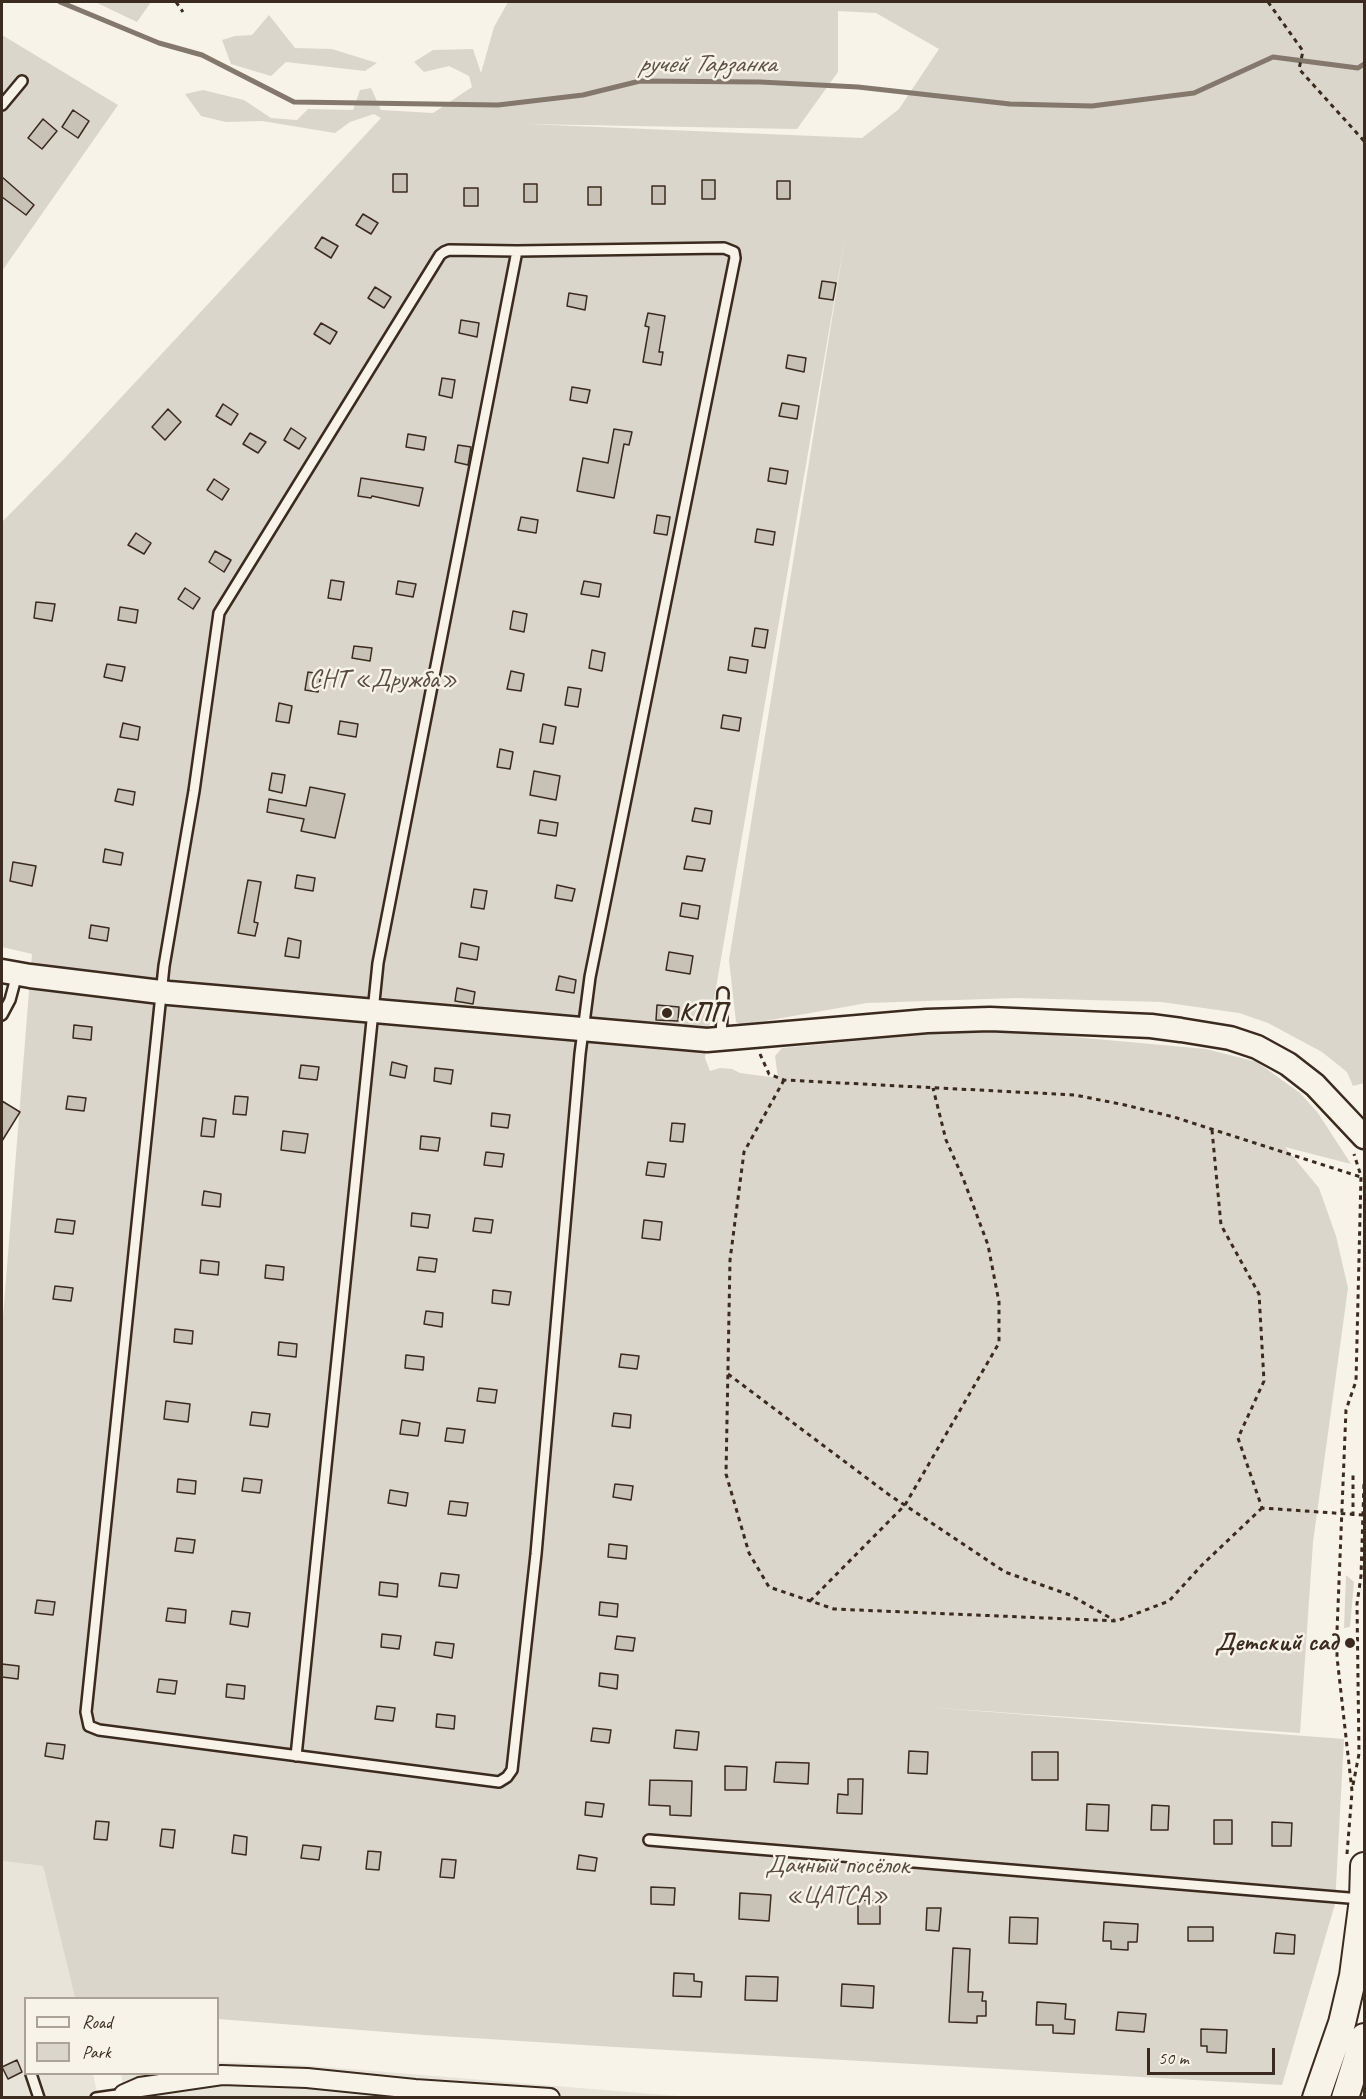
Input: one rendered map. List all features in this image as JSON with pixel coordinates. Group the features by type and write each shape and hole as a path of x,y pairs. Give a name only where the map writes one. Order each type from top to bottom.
{"main road":[{"path":"1316,2097 1333,2052 1348,2000 1358,1948 1363,1899 1356,1864"},
{"path":"1345,2097 1365,2037"}],"street":[{"path":"9,972 161,992 721,1040 858,1026 990,1018 1151,1026 1230,1038 1257,1047 1288,1064 1314,1085 1358,1144"},
{"path":"124,2096 140,2087 222,2075 307,2078 415,2089 550,2097"}],"lane":[{"path":"2,105 22,81"},
{"path":"724,248 734,252 735,258 590,977 579,1054 537,1554 512,1770 499,1782 99,1730 89,1726 87,1700 161,992 194,791 219,613 440,255 449,249 517,251 724,248"},
{"path":"296,1756 378,963 517,251"},
{"path":"2,1015 10,1000 9,972"},
{"path":"721,1040 723,993"},
{"path":"649,1840 1363,1899"},
{"path":"32,2075 39,2097"},
{"path":"96,2097 124,2096"}],"path":[{"path":"176,2 183,12"},
{"path":"1268,2 1303,51 1299,69 1365,141"},
{"path":"758,1048 763,1065 769,1074 784,1080 1075,1095 1125,1105 1363,1177"},
{"path":"784,1080 744,1152 730,1260 726,1474 749,1553 769,1587 834,1609 1117,1621 1169,1601 1202,1565 1263,1508 1363,1515"},
{"path":"810,1601 905,1505 999,1343 999,1302 988,1245 946,1140 933,1088"},
{"path":"1212,1130 1221,1224 1259,1294 1264,1381 1238,1438 1263,1508"},
{"path":"1356,1864 1352,1791 1337,1657 1346,1410 1356,1381 1363,1177 1358,1144"},
{"path":"728,1374 905,1505 1005,1572 1070,1595 1117,1621"},
{"path":"1353,1475 1353,1516"},
{"path":"1352,1791 1359,1754 1357,1604 1361,1576 1365,1482"}],"shaded area":[{"path":"2,1861 43,1866 75,1997 24,1997 24,2075 93,2075 98,2097 2,2098"},
{"path":"219,2062 301,2065 690,2097 127,2098 124,2094 121,2075 219,2075"}],"green space":[{"path":"95,2 151,2 137,22"},
{"path":"508,2 1364,2 1364,1083 1353,1086 1347,1072 1322,1052 1268,1023 1239,1013 1161,1002 1016,998 867,1003 742,1025 736,1022 729,960 845,238 705,1058 710,1071 720,1068 732,1069 740,1073 778,1078 775,1056 782,1048 940,1033 1019,1032 1206,1049 1257,1062 1300,1093 1318,1113 1351,1164 1285,1147 1319,1188 1336,1236 1348,1288 1313,1542 1300,1733 925,1707 1344,1739 1335,1904 1282,2085 425,2035 219,2019 219,1997 75,1997 43,1866 2,1861 2,1329 32,954 2,947 2,522 63,460 381,118 374,114 350,122 335,133 262,121 226,122 201,116 185,94 203,90 244,100 271,118 297,120 308,109 353,110 360,90 371,88 381,110 433,113 472,87 469,76 449,66 424,72 414,62 433,50 473,49 481,73 494,27","holes":["838,11 876,13 939,49 899,109 862,138 527,124 797,129 838,72"]},
{"path":"269,15 295,48 332,49 377,63 365,71 286,62 271,76 231,64 222,40 235,36 252,35"},
{"path":"2,35 118,105 2,271"},
{"path":"1346,1575 1354,1582 1350,1627 1344,1628"}],"building":[{"path":"73,110 89,121 78,138 62,127"},
{"path":"43,119 57,131 42,149 28,138"},
{"path":"393,174 407,174 407,192 393,192"},
{"path":"2,177 34,205 26,215 2,197"},
{"path":"702,180 715,180 715,199 702,199"},
{"path":"777,181 790,181 790,199 777,199"},
{"path":"524,184 537,184 537,202 524,202"},
{"path":"652,186 665,186 665,204 652,204"},
{"path":"588,187 601,187 601,205 588,205"},
{"path":"464,188 478,188 478,206 464,206"},
{"path":"363,214 378,223 371,234 356,225"},
{"path":"322,237 338,246 331,258 315,248"},
{"path":"822,281 836,283 833,300 819,298"},
{"path":"375,287 391,297 384,308 368,298"},
{"path":"569,293 587,296 585,310 567,306"},
{"path":"648,313 665,316 659,352 663,352 661,365 643,362 649,327 645,326"},
{"path":"461,320 479,323 477,337 459,333"},
{"path":"321,323 337,332 330,344 314,334"},
{"path":"788,355 806,358 804,372 786,368"},
{"path":"442,378 455,380 452,398 439,395"},
{"path":"572,387 590,390 587,403 570,400"},
{"path":"782,403 799,406 797,419 779,416"},
{"path":"223,404 238,414 231,425 216,416"},
{"path":"168,409 181,422 165,440 152,427"},
{"path":"291,428 306,438 299,449 284,440"},
{"path":"614,429 632,432 629,445 624,444 614,498 577,491 583,458 608,463"},
{"path":"250,433 266,442 258,453 243,444"},
{"path":"408,434 426,437 424,450 406,447"},
{"path":"458,445 471,447 468,465 455,462"},
{"path":"770,468 788,471 786,484 768,481"},
{"path":"361,478 423,488 419,506 372,496 371,498 358,496"},
{"path":"214,479 229,489 222,500 207,490"},
{"path":"657,515 670,517 667,535 654,533"},
{"path":"521,517 538,520 536,533 518,530"},
{"path":"757,529 775,532 773,545 755,542"},
{"path":"136,533 151,543 144,554 128,545"},
{"path":"215,551 231,560 224,572 209,562"},
{"path":"331,580 344,582 341,600 328,598"},
{"path":"398,581 416,584 413,597 396,594"},
{"path":"584,581 601,584 599,597 581,594"},
{"path":"185,588 200,598 193,609 178,599"},
{"path":"36,602 55,604 52,621 34,618"},
{"path":"120,607 138,610 136,623 118,620"},
{"path":"513,611 527,614 524,632 510,629"},
{"path":"755,628 768,630 765,648 752,646"},
{"path":"354,646 372,648 370,661 352,658"},
{"path":"592,650 605,653 602,671 589,668"},
{"path":"730,657 748,660 746,673 728,670"},
{"path":"107,664 125,667 122,681 104,677"},
{"path":"511,671 524,674 521,691 507,689"},
{"path":"308,672 321,674 318,692 305,690"},
{"path":"568,687 581,689 578,707 565,705"},
{"path":"279,703 292,706 289,723 276,721"},
{"path":"723,715 741,718 739,731 721,728"},
{"path":"340,721 358,724 356,737 338,734"},
{"path":"123,723 140,727 138,740 120,737"},
{"path":"543,724 556,727 553,744 540,742"},
{"path":"500,749 513,752 510,769 497,767"},
{"path":"534,771 560,776 556,800 530,795"},
{"path":"272,773 285,775 282,793 269,790"},
{"path":"310,787 345,794 335,838 301,831 304,819 267,812 269,799 306,806"},
{"path":"118,789 135,792 133,805 115,801"},
{"path":"695,808 712,811 710,824 692,821"},
{"path":"540,820 558,823 556,836 538,833"},
{"path":"105,849 123,853 121,865 103,862"},
{"path":"687,856 705,859 702,871 684,869"},
{"path":"13,862 36,866 32,886 10,881"},
{"path":"297,875 315,878 313,891 295,888"},
{"path":"248,880 261,882 254,922 258,923 255,936 238,933"},
{"path":"557,885 575,889 572,901 555,898"},
{"path":"474,889 487,891 484,909 471,907"},
{"path":"682,903 700,906 698,919 680,916"},
{"path":"91,925 109,928 107,941 89,938"},
{"path":"288,938 301,941 299,958 285,956"},
{"path":"461,943 479,947 477,960 459,957"},
{"path":"669,952 693,956 690,974 666,970"},
{"path":"559,976 576,980 574,993 556,990"},
{"path":"457,988 475,992 473,1004 455,1001"},
{"name":"КПП","path":"657,1005 679,1007 678,1021 656,1020"},
{"path":"74,1025 92,1027 91,1040 73,1038"},
{"path":"392,1062 407,1066 405,1078 390,1075"},
{"path":"301,1065 319,1067 317,1080 299,1078"},
{"path":"435,1068 453,1070 451,1084 434,1081"},
{"path":"68,1096 86,1098 84,1111 66,1109"},
{"path":"235,1096 248,1097 246,1115 233,1114"},
{"path":"2,1101 20,1112 2,1141"},
{"path":"492,1113 510,1115 508,1128 491,1126"},
{"path":"203,1118 216,1120 214,1137 201,1136"},
{"path":"672,1123 685,1124 683,1142 670,1141"},
{"path":"283,1131 308,1134 305,1153 281,1150"},
{"path":"421,1136 440,1138 438,1151 420,1149"},
{"path":"486,1152 504,1154 502,1167 484,1165"},
{"path":"648,1162 666,1164 664,1177 646,1175"},
{"path":"204,1191 221,1194 220,1207 202,1205"},
{"path":"412,1213 430,1215 428,1228 411,1226"},
{"path":"475,1218 493,1220 491,1233 473,1231"},
{"path":"57,1219 75,1221 73,1234 55,1232"},
{"path":"644,1220 662,1222 660,1240 642,1238"},
{"path":"419,1257 437,1259 435,1272 417,1270"},
{"path":"201,1260 219,1262 218,1275 200,1273"},
{"path":"266,1265 284,1267 283,1280 265,1278"},
{"path":"55,1286 73,1288 71,1301 53,1299"},
{"path":"493,1290 511,1292 509,1305 492,1303"},
{"path":"426,1311 443,1313 442,1327 424,1324"},
{"path":"175,1329 193,1331 192,1344 174,1342"},
{"path":"279,1342 297,1344 296,1357 278,1355"},
{"path":"621,1354 639,1356 637,1369 619,1367"},
{"path":"406,1355 424,1357 423,1370 405,1368"},
{"path":"479,1388 497,1390 495,1403 477,1401"},
{"path":"166,1401 190,1404 188,1422 164,1419"},
{"path":"252,1412 270,1414 268,1427 250,1425"},
{"path":"614,1413 631,1415 630,1428 612,1426"},
{"path":"402,1420 420,1423 418,1436 400,1434"},
{"path":"447,1428 465,1430 463,1443 445,1441"},
{"path":"244,1478 262,1480 260,1493 242,1491"},
{"path":"178,1479 196,1481 195,1494 177,1492"},
{"path":"615,1484 633,1486 631,1500 613,1497"},
{"path":"390,1490 408,1493 406,1506 388,1503"},
{"path":"450,1501 468,1503 466,1516 448,1514"},
{"path":"177,1538 195,1540 193,1553 175,1551"},
{"path":"609,1544 627,1546 626,1559 608,1557"},
{"path":"441,1573 459,1575 457,1588 439,1586"},
{"path":"380,1582 398,1584 397,1597 379,1595"},
{"path":"37,1600 55,1602 53,1615 35,1613"},
{"path":"600,1602 618,1604 617,1617 599,1615"},
{"path":"168,1608 186,1610 185,1623 166,1621"},
{"path":"232,1611 250,1613 248,1627 230,1624"},
{"path":"382,1634 401,1636 399,1649 381,1647"},
{"path":"617,1636 635,1638 633,1651 615,1649"},
{"path":"436,1642 454,1644 452,1658 434,1655"},
{"path":"2,1664 19,1666 18,1679 2,1677"},
{"path":"600,1673 618,1675 617,1689 599,1686"},
{"path":"159,1679 177,1681 175,1694 157,1692"},
{"path":"227,1684 245,1686 244,1699 226,1697"},
{"path":"377,1706 395,1708 393,1721 375,1719"},
{"path":"437,1714 455,1716 454,1729 436,1727"},
{"path":"593,1728 611,1730 609,1743 591,1741"},
{"path":"676,1730 699,1732 697,1750 674,1748"},
{"path":"47,1743 65,1745 63,1759 45,1756"},
{"path":"909,1751 928,1752 927,1774 908,1773"},
{"path":"1032,1752 1058,1752 1058,1780 1032,1780"},
{"path":"776,1762 809,1763 808,1784 774,1782"},
{"path":"725,1766 747,1767 746,1790 725,1790"},
{"path":"848,1779 863,1779 862,1814 837,1813 838,1794 848,1795"},
{"path":"650,1780 692,1781 691,1816 670,1815 670,1806 649,1805"},
{"path":"586,1802 604,1804 602,1817 585,1815"},
{"path":"1087,1804 1109,1805 1108,1831 1086,1830"},
{"path":"1152,1805 1169,1806 1168,1830 1151,1830"},
{"path":"1214,1820 1232,1820 1232,1844 1214,1844"},
{"path":"96,1821 109,1822 107,1840 94,1839"},
{"path":"1272,1822 1292,1823 1291,1846 1272,1846"},
{"path":"162,1829 175,1830 173,1848 160,1846"},
{"path":"234,1835 247,1837 246,1855 232,1853"},
{"path":"303,1845 321,1847 319,1860 301,1858"},
{"path":"368,1851 381,1852 379,1870 366,1869"},
{"path":"579,1855 597,1858 595,1871 577,1869"},
{"path":"442,1859 456,1860 454,1878 440,1877"},
{"path":"651,1887 675,1888 674,1905 651,1904"},
{"path":"740,1893 771,1895 769,1921 739,1919"},
{"path":"858,1900 880,1901 880,1924 858,1924"},
{"path":"927,1908 941,1908 939,1931 926,1930"},
{"path":"1010,1917 1038,1918 1037,1944 1009,1943"},
{"path":"1104,1922 1138,1924 1137,1942 1128,1942 1128,1950 1111,1949 1111,1941 1103,1941"},
{"path":"1188,1927 1213,1927 1213,1941 1188,1941"},
{"path":"1276,1933 1295,1935 1294,1954 1274,1953"},
{"path":"953,1948 970,1949 968,1992 983,1992 982,2001 986,2001 986,2016 977,2016 977,2023 949,2022"},
{"path":"674,1973 694,1974 694,1981 702,1982 701,1997 673,1996"},
{"path":"746,1976 778,1977 777,2001 745,2000"},
{"path":"842,1984 874,1986 873,2008 841,2006"},
{"path":"1037,2002 1066,2004 1065,2019 1075,2020 1074,2034 1053,2033 1053,2025 1036,2025"},
{"path":"1118,2012 1146,2014 1144,2032 1116,2030"},
{"path":"1201,2029 1227,2030 1226,2053 1207,2052 1207,2046 1201,2046"},
{"path":"17,2060 22,2072 8,2079 2,2067"}],"waterway":[{"name":"ручей Тарзанка","path":"60,2 159,43 202,55 294,102 498,105 583,95 640,81 760,82 858,87 1010,104 1092,106 1194,93 1273,57 1358,68 1364,64"}],"place":[{"name":"КПП","path":"667,1013"},
{"name":"Детский сад","path":"1350,1643"}],"park label":[{"name":"СНТ «Дружба»","path":"383,680"},
{"name":"Дачный посёлок «ЦАТСА»","path":"837,1881"}]}
